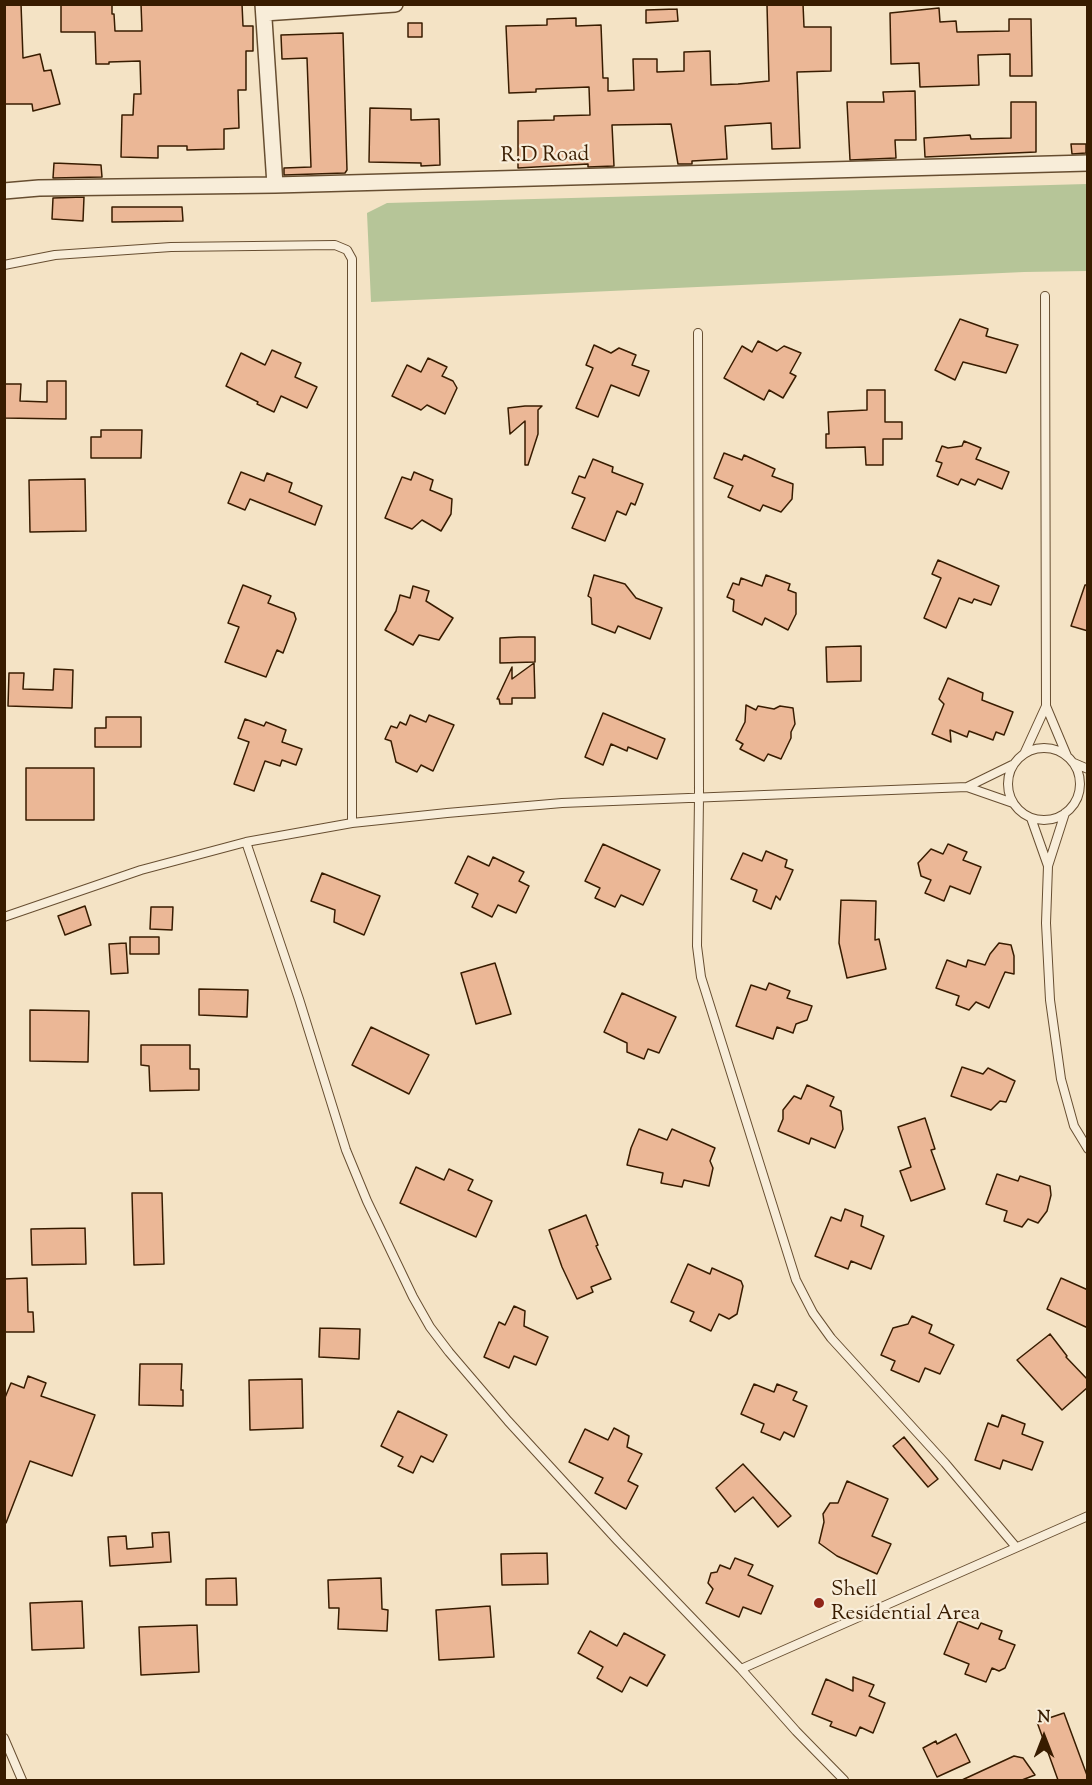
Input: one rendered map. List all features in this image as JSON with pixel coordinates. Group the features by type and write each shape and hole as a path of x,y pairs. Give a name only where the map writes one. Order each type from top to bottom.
{"street":[{"path":"275,185 264,8 395,4"},
{"name":"R.D Road","path":"4,190 1088,163"}],"lane":[{"path":"4,265 55,255 171,247 335,245 346,250 352,259 352,824"},
{"path":"1045,296 1046,706 1067,756"},
{"path":"698,333 697,946 701,977 796,1280 813,1313 831,1338 945,1463 1016,1547"},
{"path":"1025,753 1046,706"},
{"path":"967,787 1012,764 1025,753 1036,748 1048,748 1058,750 1074,763 1079,773 1078,800"},
{"path":"1074,763 1088,768"},
{"path":"1012,764 1008,791 1012,802 1020,812 1031,818 1054,819 1065,813 1078,800 1088,796"},
{"path":"4,917 141,870 246,842 352,824 447,813 562,803 967,787 1012,802"},
{"path":"1065,813 1048,866 1046,923 1050,999 1059,1068 1074,1126 1088,1149"},
{"path":"1031,818 1048,866"},
{"path":"246,842 299,999 346,1150 367,1201 430,1327 508,1421 844,1780"},
{"path":"741,1669 1088,1516"},
{"path":"4,1738 22,1780"}],"green space":[{"path":"1087,184 1087,271 371,302 367,213 387,203"}],"building":[{"path":"4,4 21,4 23,58 40,54 44,71 51,70 60,104 33,111 32,104 4,104"},
{"path":"61,4 112,4 115,31 142,31 141,4 242,4 243,26 253,26 253,51 246,51 246,90 238,90 239,128 224,129 224,149 187,150 187,146 158,146 158,158 121,157 122,115 133,115 134,94 141,94 140,61 96,64 95,32 61,32"},
{"path":"803,4 804,27 831,27 831,71 797,72 800,148 772,149 771,123 725,126 727,159 678,164 671,124 612,125 614,166 588,167 588,164 518,168 518,121 554,120 554,116 590,115 589,87 536,89 536,92 509,93 506,26 547,25 547,19 576,18 576,26 601,25 603,78 608,78 608,91 634,90 633,59 657,59 657,72 684,71 684,52 710,51 711,85 738,84 769,81 767,5"},
{"path":"939,8 940,22 956,21 957,32 1009,31 1009,19 1031,19 1032,76 1010,76 1010,54 978,55 979,85 920,87 919,63 891,64 890,13"},
{"path":"677,9 678,21 646,23 646,10"},
{"path":"408,23 422,23 422,37 408,37"},
{"path":"343,33 347,170 345,173 284,175 284,168 311,167 307,58 282,59 281,35"},
{"path":"915,91 916,140 895,140 896,158 850,160 847,102 884,102 883,92"},
{"path":"1011,102 1036,102 1036,152 925,157 924,138 970,135 971,139 1011,138"},
{"path":"370,108 411,109 411,120 439,119 440,165 421,166 421,163 369,162"},
{"path":"1071,144 1086,144 1086,153 1072,154"},
{"path":"54,163 101,165 102,177 53,178"},
{"path":"84,197 83,221 52,219 53,198"},
{"path":"112,207 182,207 183,221 112,222"},
{"path":"960,319 988,329 986,336 1018,345 1006,373 963,362 955,380 935,370"},
{"path":"758,341 777,351 784,346 801,353 790,373 796,376 783,398 769,390 764,400 724,378 742,346 752,352"},
{"path":"594,345 611,353 619,348 636,355 632,365 649,371 639,396 611,385 598,417 576,408 593,368 586,365"},
{"path":"272,350 301,363 295,377 317,387 307,408 281,396 274,412 226,386 241,353 265,365"},
{"path":"428,358 447,367 442,376 453,381 457,388 445,414 427,405 421,410 392,396 407,365 421,372"},
{"path":"47,381 66,381 66,419 4,418 4,384 21,384 20,401 47,402"},
{"path":"867,390 885,390 885,422 902,422 902,439 883,439 883,465 866,465 865,447 826,448 826,434 829,434 828,412 867,410"},
{"path":"542,406 538,410 538,434 528,465 525,465 525,421 510,434 508,408"},
{"path":"101,430 142,430 141,458 91,458 91,437 101,437"},
{"path":"964,441 981,448 976,459 1009,472 1002,489 978,479 975,485 961,479 958,485 937,476 942,463 936,461 942,446 948,448 962,446"},
{"path":"724,453 742,460 744,455 775,469 772,476 793,484 792,499 781,512 763,505 760,511 728,497 733,486 714,478"},
{"path":"593,459 613,467 612,472 643,484 635,505 631,503 626,515 617,511 605,541 572,528 585,498 572,493 579,476 585,478"},
{"path":"241,472 264,481 267,473 292,483 289,492 322,506 315,525 250,499 245,510 228,503"},
{"path":"414,472 433,480 430,490 452,499 451,514 441,531 422,520 412,529 385,518 402,477 411,480"},
{"path":"85,479 86,531 30,532 29,480"},
{"path":"938,560 999,586 991,605 974,599 972,603 959,598 946,628 924,618 941,578 932,574"},
{"path":"594,575 625,584 636,598 662,608 650,639 618,626 615,633 592,624 591,598 588,596"},
{"path":"766,575 790,584 788,590 796,593 796,614 788,630 765,618 762,625 733,611 734,600 727,597 733,583 739,585 741,578 762,586"},
{"path":"243,585 271,596 268,603 294,613 296,619 283,653 277,650 266,677 225,662 239,627 228,623"},
{"path":"1085,585 1088,585 1088,631 1071,626"},
{"path":"413,586 429,591 426,601 453,618 439,640 419,635 413,645 385,630 396,611 400,595 410,598"},
{"path":"535,637 535,662 500,663 500,638"},
{"path":"861,646 861,681 827,682 826,647"},
{"path":"534,663 535,698 512,698 512,704 500,704 497,699 512,667 512,679"},
{"path":"54,669 73,670 72,708 8,706 9,673 24,673 23,689 53,690"},
{"path":"948,678 983,693 982,700 1013,712 1004,735 996,732 993,740 969,731 967,737 950,730 951,742 932,734 944,704 939,699"},
{"path":"746,705 756,710 758,706 774,709 780,706 793,708 795,724 781,759 768,754 764,761 740,749 743,744 736,740 745,722"},
{"path":"603,713 665,739 657,759 628,747 627,751 611,744 603,765 585,757"},
{"path":"410,715 426,722 429,715 454,725 433,771 421,765 417,772 396,762 391,741 385,739 391,726 397,728 400,722 406,725"},
{"path":"106,717 141,717 141,747 95,747 95,728 106,728"},
{"path":"245,719 264,726 266,722 286,730 282,742 302,749 296,765 282,760 280,766 265,761 254,791 234,784 249,742 238,738"},
{"path":"26,768 94,768 94,820 26,820"},
{"path":"603,844 660,870 643,905 621,895 615,907 595,898 600,888 585,881"},
{"path":"948,844 967,852 963,860 981,867 970,894 950,886 944,901 925,893 931,880 921,876 918,863 931,849 943,854"},
{"path":"766,851 787,860 785,867 793,870 780,900 776,896 771,909 753,901 757,890 731,879 743,853 762,861"},
{"path":"468,856 489,866 493,857 524,872 519,881 529,886 516,913 498,905 492,917 472,907 478,894 455,883"},
{"path":"322,873 380,896 364,935 334,922 335,910 311,901"},
{"path":"841,900 876,901 875,940 879,939 886,969 847,978 839,943"},
{"path":"85,906 91,925 65,935 58,916"},
{"path":"151,907 173,907 172,930 150,929"},
{"path":"130,937 159,937 159,954 130,954"},
{"path":"126,943 128,973 111,974 109,944"},
{"path":"999,943 1011,945 1014,956 1014,974 1005,972 989,1008 976,1002 969,1010 956,1005 959,996 936,988 947,960 966,967 968,960 985,965"},
{"path":"495,963 511,1014 476,1024 461,973"},
{"path":"769,983 790,991 787,998 812,1006 807,1020 796,1024 793,1033 777,1027 773,1039 736,1026 751,985 766,990"},
{"path":"199,989 248,990 247,1017 199,1015"},
{"path":"622,993 676,1017 659,1053 648,1049 644,1059 627,1052 627,1043 604,1032"},
{"path":"30,1010 89,1011 88,1062 30,1061"},
{"path":"371,1027 429,1055 409,1094 352,1065"},
{"path":"141,1045 190,1045 190,1069 199,1069 199,1090 150,1091 149,1066 141,1065"},
{"path":"962,1067 983,1074 988,1068 1015,1081 1006,1102 1000,1101 991,1110 951,1096"},
{"path":"807,1085 834,1097 830,1106 841,1111 843,1129 835,1148 811,1138 809,1144 778,1131 783,1119 783,1110 794,1096 801,1099"},
{"path":"925,1118 935,1149 931,1150 945,1189 911,1201 900,1171 911,1167 898,1127"},
{"path":"639,1129 667,1140 672,1129 715,1148 710,1161 713,1168 709,1186 684,1180 682,1187 661,1183 663,1173 627,1165"},
{"path":"416,1167 444,1180 449,1169 473,1180 468,1190 492,1201 476,1237 400,1203"},
{"path":"997,1174 1018,1181 1020,1176 1050,1186 1051,1195 1047,1211 1038,1223 1028,1219 1022,1227 1004,1221 1007,1211 986,1204"},
{"path":"132,1193 162,1193 164,1264 134,1265"},
{"path":"845,1209 863,1216 861,1226 884,1236 871,1269 851,1261 848,1269 815,1256 831,1217 841,1221"},
{"path":"586,1215 598,1245 596,1246 611,1279 591,1287 593,1292 577,1299 562,1267 549,1230"},
{"path":"85,1228 86,1264 32,1265 31,1229"},
{"path":"688,1264 710,1274 712,1268 741,1281 743,1286 737,1314 729,1319 719,1314 711,1331 690,1321 694,1312 671,1302"},
{"path":"27,1278 28,1312 33,1312 34,1332 4,1332 4,1279"},
{"path":"1061,1278 1088,1290 1088,1328 1047,1309"},
{"path":"514,1306 525,1311 524,1326 548,1337 536,1365 514,1356 509,1368 484,1357 499,1322 505,1325"},
{"path":"912,1316 932,1325 929,1333 954,1345 940,1374 925,1368 919,1382 891,1370 895,1361 881,1355 893,1328 908,1324"},
{"path":"320,1328 360,1329 359,1359 319,1357"},
{"path":"1050,1334 1066,1357 1088,1380 1088,1387 1062,1410 1017,1360"},
{"path":"140,1364 182,1364 183,1406 139,1405"},
{"path":"28,1376 46,1383 41,1396 95,1415 72,1476 30,1461 6,1523 4,1523 4,1400 11,1383 24,1388"},
{"path":"302,1379 303,1428 250,1430 249,1380"},
{"path":"754,1384 774,1392 777,1384 797,1392 793,1400 807,1406 794,1437 784,1432 780,1440 761,1432 764,1424 741,1414"},
{"path":"398,1411 447,1435 433,1462 421,1456 413,1473 398,1466 403,1457 381,1446"},
{"path":"1002,1415 1025,1424 1022,1434 1043,1442 1032,1470 1003,1460 1000,1469 975,1460 988,1423 998,1427"},
{"path":"614,1428 629,1436 627,1447 642,1454 628,1481 638,1486 626,1509 595,1493 603,1478 569,1462 585,1429 608,1440"},
{"path":"904,1437 938,1479 928,1487 893,1446"},
{"path":"743,1464 791,1516 778,1527 753,1497 735,1512 716,1488"},
{"path":"847,1481 888,1499 872,1536 891,1544 877,1574 837,1556 819,1543 824,1522 823,1514 830,1503 838,1503"},
{"path":"169,1532 171,1562 110,1566 108,1537 126,1536 127,1549 153,1547 152,1533"},
{"path":"547,1553 548,1584 502,1585 501,1554"},
{"path":"735,1558 753,1565 748,1575 773,1586 761,1614 743,1607 739,1617 706,1603 713,1589 708,1583 711,1573 717,1572 720,1565 730,1569"},
{"path":"236,1578 237,1605 206,1605 206,1579"},
{"path":"381,1578 382,1609 388,1610 387,1631 338,1629 339,1608 329,1608 328,1580"},
{"path":"82,1601 84,1648 32,1650 30,1603"},
{"path":"490,1606 494,1657 439,1660 436,1610"},
{"path":"958,1621 978,1629 981,1623 1002,1631 999,1639 1015,1645 1005,1668 999,1671 992,1668 986,1682 965,1674 969,1664 944,1654"},
{"path":"197,1625 199,1672 141,1675 139,1627"},
{"path":"590,1631 617,1646 624,1633 665,1655 647,1686 630,1677 622,1692 597,1678 603,1667 578,1653"},
{"path":"853,1677 874,1685 869,1696 885,1703 873,1733 860,1727 856,1736 830,1726 832,1722 812,1714 826,1679 853,1691"},
{"path":"1064,1713 1088,1780 1058,1780 1037,1722"},
{"path":"956,1734 970,1762 937,1777 923,1748"},
{"path":"1014,1756 1023,1758 1035,1775 1022,1780 962,1780"}],"place":[{"name":"Shell Residential Area","path":"819,1603"}]}
